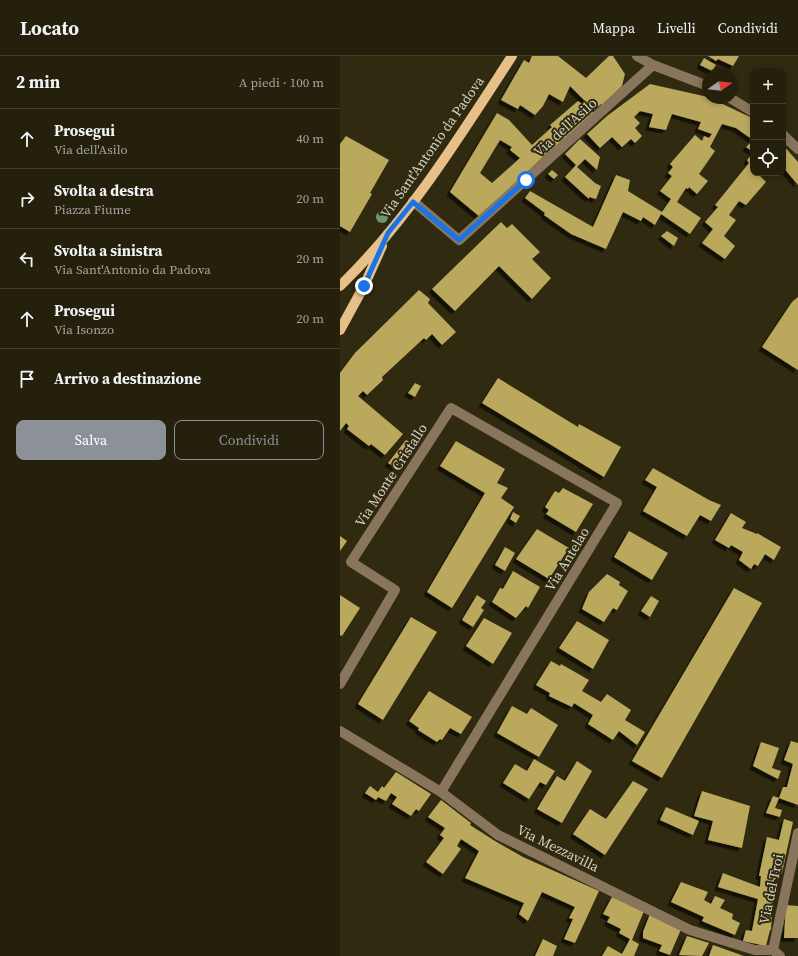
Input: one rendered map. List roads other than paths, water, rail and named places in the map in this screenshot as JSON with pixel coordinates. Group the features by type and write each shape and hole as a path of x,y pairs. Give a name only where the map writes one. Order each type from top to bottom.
{"main road":[{"name":"Via Sant'Antonio da Padova","path":"388,233 413,202 480,106 512,56"},
{"path":"340,286 371,254 388,233"},
{"path":"340,330 364,286 388,233"}],"street":[{"path":"637,56 653,65 702,84"},
{"name":"Via dell'Asilo","path":"413,202 459,240 653,65"},
{"path":"738,103 750,110"},
{"path":"786,138 798,149"},
{"name":"Via Monte Cristallo","path":"340,684 395,590 351,562 451,408"},
{"name":"Via Antelao","path":"441,792 617,503 451,408"},
{"name":"Via Mezzavilla","path":"340,731 441,792 498,835 690,930 755,950 776,953"},
{"name":"Via del Troi","path":"776,953 798,833"}]}
